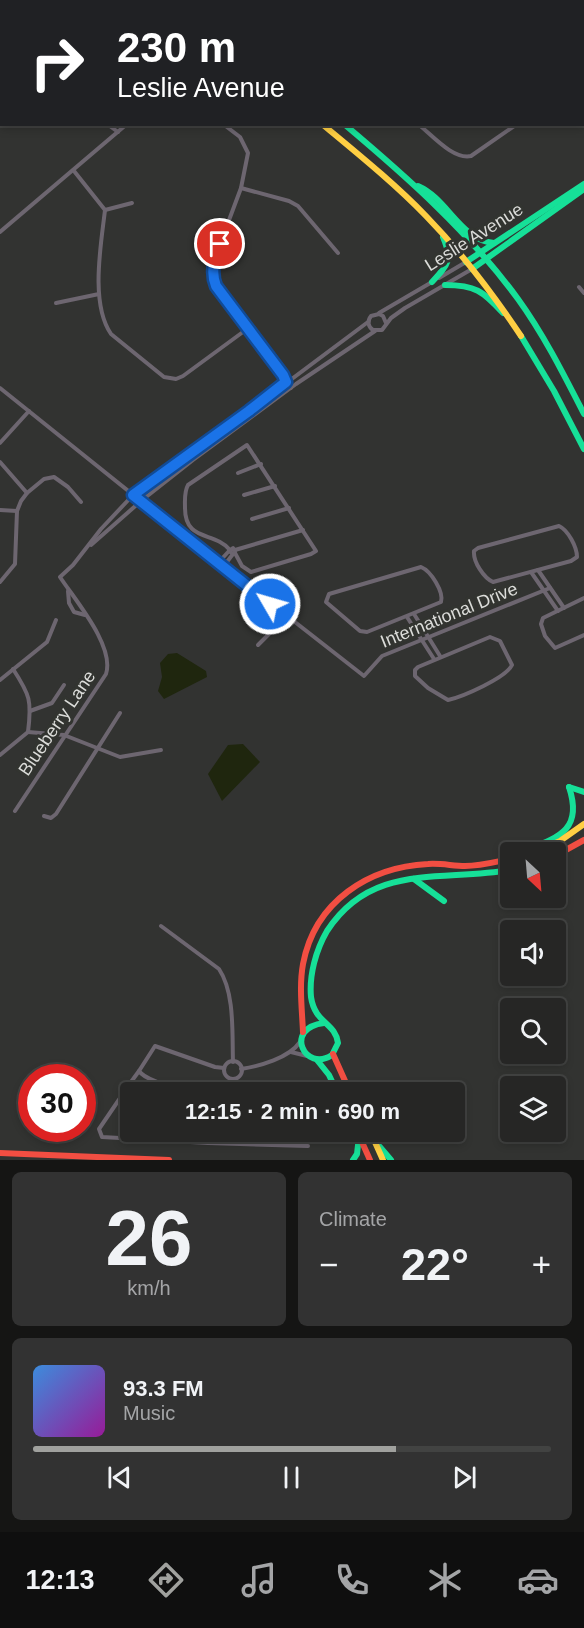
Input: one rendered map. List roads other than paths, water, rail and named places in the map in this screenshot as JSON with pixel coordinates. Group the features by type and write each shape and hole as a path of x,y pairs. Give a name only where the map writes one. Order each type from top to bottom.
{"street":[{"path":"110,126 118,132"},
{"path":"0,232 126,126"},
{"path":"226,126 240,137 248,149 248,158 241,188 213,262 216,286 291,388"},
{"path":"324,126 384,177 441,231 472,269 516,328 584,449"},
{"path":"346,126 416,186 480,254 518,299 552,353 584,414"},
{"path":"421,126 462,157 471,156 513,126"},
{"path":"74,171 105,210 98,269 99,294 106,326 111,334 164,377 170,379 183,376 247,329"},
{"name":"Leslie Avenue","path":"379,314 480,254 584,184"},
{"path":"416,186 429,191 480,241 487,244 497,243"},
{"path":"241,188 289,201 298,206 338,253"},
{"name":"Leslie Avenue","path":"386,323 405,308 472,269 584,189"},
{"path":"105,210 132,203"},
{"path":"432,282 447,266 450,256 441,231"},
{"path":"445,285 468,285 480,290 516,328"},
{"path":"579,286 584,293"},
{"path":"56,303 99,294"},
{"path":"68,590 60,577 88,547 141,501 296,384 375,331 382,330 386,323 385,318 379,314 371,316 368,321 249,411 133,495 101,529 88,547"},
{"path":"368,321 369,327 375,331"},
{"path":"288,381 296,384"},
{"path":"0,388 286,617 258,645"},
{"path":"0,442 29,411"},
{"path":"245,445 261,464 315,549 314,553 250,572 242,566 233,551 221,541 199,534 187,523 185,518 186,488 245,445"},
{"path":"0,462 27,493"},
{"path":"238,473 261,464"},
{"path":"0,582 15,564 17,511 27,493 44,480 54,477 81,502"},
{"path":"244,495 275,486"},
{"path":"252,519 289,508"},
{"path":"0,510 17,511"},
{"path":"554,527 563,528 577,550 577,557 571,561 531,572 491,582 486,578 473,554 478,548 554,527"},
{"path":"218,563 233,551 303,530"},
{"path":"224,567 233,551"},
{"path":"423,567 428,571 442,595 442,600 439,604 407,617 364,632 328,606 326,598 329,594 423,567"},
{"path":"538,570 564,608"},
{"path":"531,572 558,611"},
{"name":"International Drive","path":"286,617 364,676 382,656 550,588"},
{"name":"Blueberry Lane","path":"68,590 69,603 74,612 86,615"},
{"name":"Blueberry Lane","path":"15,811 108,668 106,652 86,615 68,590"},
{"path":"584,598 543,618 540,624 552,646 560,647 584,635"},
{"path":"414,614 440,656"},
{"path":"407,617 434,659"},
{"path":"0,680 47,642 56,620"},
{"path":"490,637 500,642 512,665 505,674 459,697 448,700 428,688 415,676 415,670 418,667 434,659 490,637"},
{"path":"0,755 27,732 30,711 28,692 13,669"},
{"path":"30,711 52,703 64,685"},
{"path":"44,816 51,818 57,814 120,713"},
{"path":"27,732 64,735 98,750 124,758 161,750"},
{"path":"543,842 568,827 575,814 573,797 568,787 584,792"},
{"path":"558,842 584,824"},
{"path":"566,850 584,840"},
{"path":"308,1056 304,1052 301,1041 303,962 318,924 346,893 367,878 408,866 427,863 474,866 500,860"},
{"path":"290,1052 323,1060 333,1054 337,1048 338,1038 333,1029 324,1023 313,1007 311,976 318,948 327,931 347,906 372,888 400,880 500,872"},
{"path":"414,878 444,901"},
{"path":"160,926 219,969 225,978 229,992 233,1062"},
{"path":"303,1032 312,1024 324,1023"},
{"path":"242,1069 290,1052 301,1041"},
{"path":"130,1082 155,1046 224,1068"},
{"path":"333,1054 346,1082"},
{"path":"317,1060 332,1082"},
{"path":"233,1079 225,1074 224,1068 229,1062 239,1064 242,1069"},
{"path":"233,1079 239,1076 242,1069"},
{"path":"139,1071 142,1075 159,1082"},
{"path":"120,1097 99,1129 99,1134 102,1137 120,1138"},
{"path":"187,1142 308,1146"},
{"path":"353,1160 357,1154 358,1142"},
{"path":"362,1142 370,1160"},
{"path":"375,1142 383,1160"},
{"path":"376,1142 391,1160"},
{"path":"0,1153 169,1160"}]}
